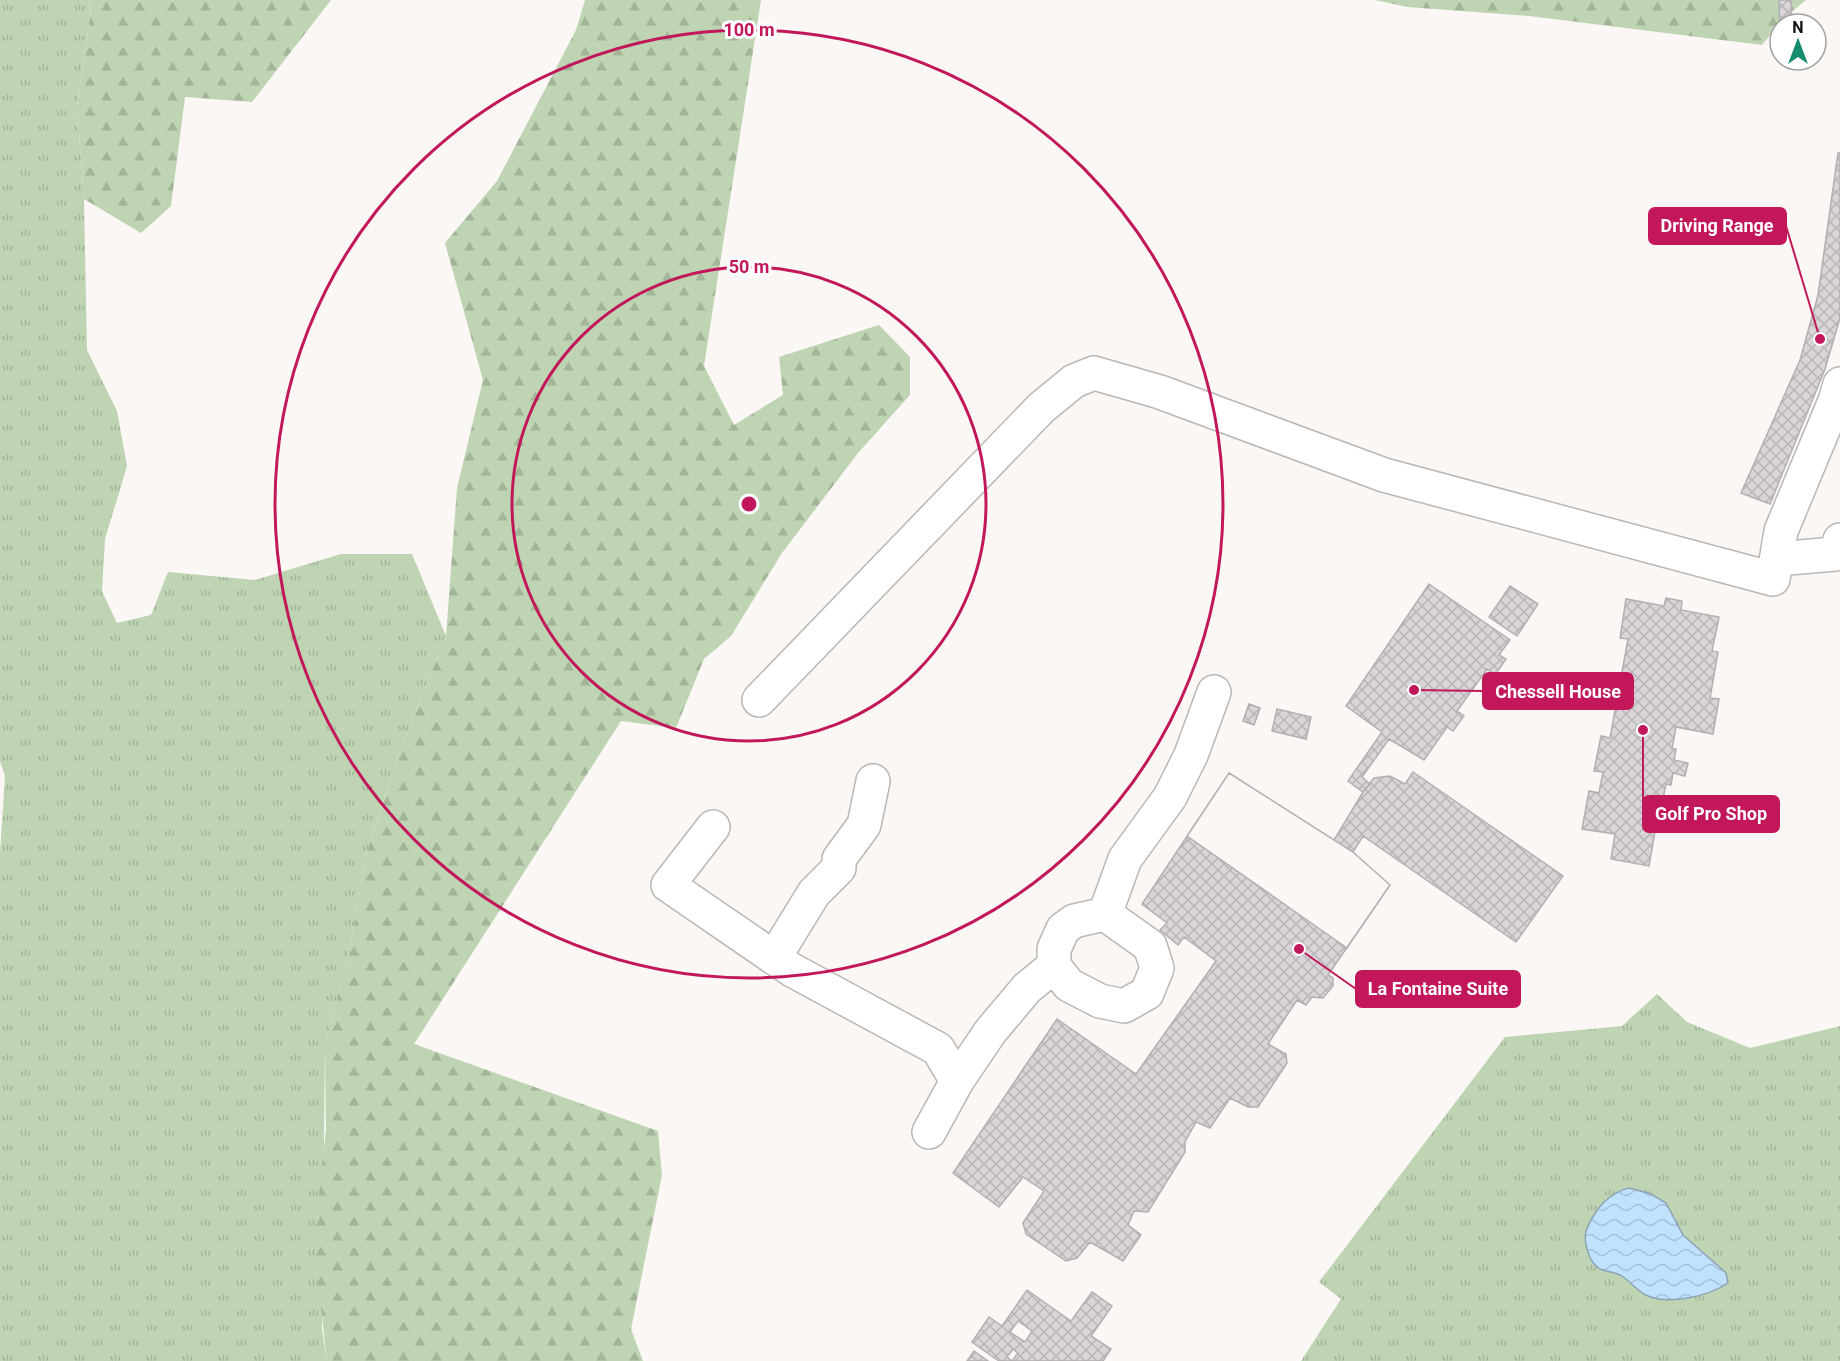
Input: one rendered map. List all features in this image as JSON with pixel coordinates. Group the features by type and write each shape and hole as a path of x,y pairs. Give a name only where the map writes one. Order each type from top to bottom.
{"lane":[{"path":"759,700 1041,408 1074,381 1094,373 1160,392 1384,475 1773,579 1781,531 1840,384"},
{"path":"1777,559 1835,554 1840,540"},
{"path":"1105,914 1125,859 1170,797 1191,755 1214,692"},
{"path":"774,958 814,893 839,868 838,859 864,825 873,781"},
{"path":"713,827 668,885 792,970 939,1049 957,1081"},
{"path":"1105,914 1150,946 1157,968 1147,993 1124,1006 1100,1001 1069,985 1054,966 1054,949 1063,929 1074,921 1105,914"},
{"path":"930,1132 957,1081 990,1032 1027,988 1054,966"}],"green space":[{"path":"0,0 88,0 91,10 77,106 84,199 87,350 117,411 127,466 105,539 102,591 117,623 151,615 168,572 255,580 341,554 412,554 446,636 398,756 367,852 350,948 325,1045 322,1330 327,1361 0,1361 0,853 5,776 0,761"},
{"path":"88,0 331,0 252,102 185,97 171,206 141,233 84,199 77,106 91,10"},
{"path":"585,0 761,0 704,366 734,425 783,395 779,357 879,325 910,357 910,395 858,453 782,553 731,636 704,659 676,728 621,721 414,1044 658,1131 662,1175 631,1329 643,1361 327,1361 314,1244 326,1130 325,1045 350,948 367,852 398,756 446,636 457,488 483,380 445,243 497,181 576,30"},
{"path":"1375,0 1806,0 1791,12 1768,12 1768,38 1762,45 1529,16 1407,7"},
{"path":"1657,994 1687,1022 1750,1048 1840,1026 1840,1361 1301,1361 1341,1299 1319,1282 1505,1037 1622,1026"}],"water":[{"path":"1629,1188 1651,1194 1666,1203 1683,1235 1726,1273 1728,1283 1711,1292 1689,1298 1657,1299 1644,1294 1620,1275 1596,1266 1587,1248 1585,1238 1587,1228 1606,1200 1619,1191"}],"building":[{"path":"1779,0 1791,0 1792,12 1779,12"},
{"path":"1838,153 1840,153 1840,318 1825,369 1770,504 1741,493 1800,360 1818,295"},
{"path":"1429,584 1510,640 1499,655 1506,659 1495,675 1487,669 1457,711 1464,716 1453,731 1447,727 1424,760 1389,739 1362,777 1370,784 1363,792 1348,781 1382,732 1346,706"},
{"path":"1510,586 1538,604 1517,636 1489,617"},
{"path":"1666,598 1682,601 1681,610 1719,617 1712,651 1718,652 1710,698 1719,699 1713,734 1676,727 1672,749 1676,749 1674,760 1688,763 1685,776 1673,773 1671,785 1666,784 1662,804 1660,803 1649,866 1611,859 1615,834 1582,829 1589,791 1599,793 1603,772 1594,771 1601,736 1610,738 1628,639 1620,638 1626,599 1664,606"},
{"path":"1249,704 1260,708 1254,725 1243,721"},
{"path":"1277,709 1311,717 1306,739 1272,731"},
{"path":"1413,772 1563,876 1516,942 1363,836 1353,852 1334,840 1374,778 1390,776 1405,784"},
{"path":"1229,773 1353,852 1390,885 1328,975 1333,978 1333,986 1323,998 1312,997 1306,1005 1297,1000 1268,1044 1286,1054 1287,1063 1258,1107 1248,1107 1230,1098 1210,1128 1196,1122 1185,1142 1185,1152 1148,1212 1134,1211 1128,1225 1141,1235 1123,1261 1090,1242 1077,1258 1066,1261 1026,1234 1023,1223 1044,1191 1023,1177 999,1207 953,1173 1057,1019 1136,1074 1216,961 1184,937 1178,945 1160,930 1167,923 1142,904"},
{"path":"1229,773 1353,852 1390,885 1347,948 1187,836"},
{"path":"1027,1290 1071,1321 1092,1292 1112,1306 1091,1336 1111,1349 1103,1361 1012,1361 999,1361 972,1342 989,1317 1002,1326","holes":["1018,1321 1032,1331 1025,1342 1010,1332","1013,1349 1018,1353 1012,1361 1007,1357"]},
{"path":"974,1351 988,1361 967,1361"}],"place":[{"name":"Driving Range","path":"1820,339"},
{"name":"Chessell House","path":"1414,690"},
{"name":"Golf Pro Shop","path":"1643,730"},
{"name":"La Fontaine Suite","path":"1299,949"}]}
